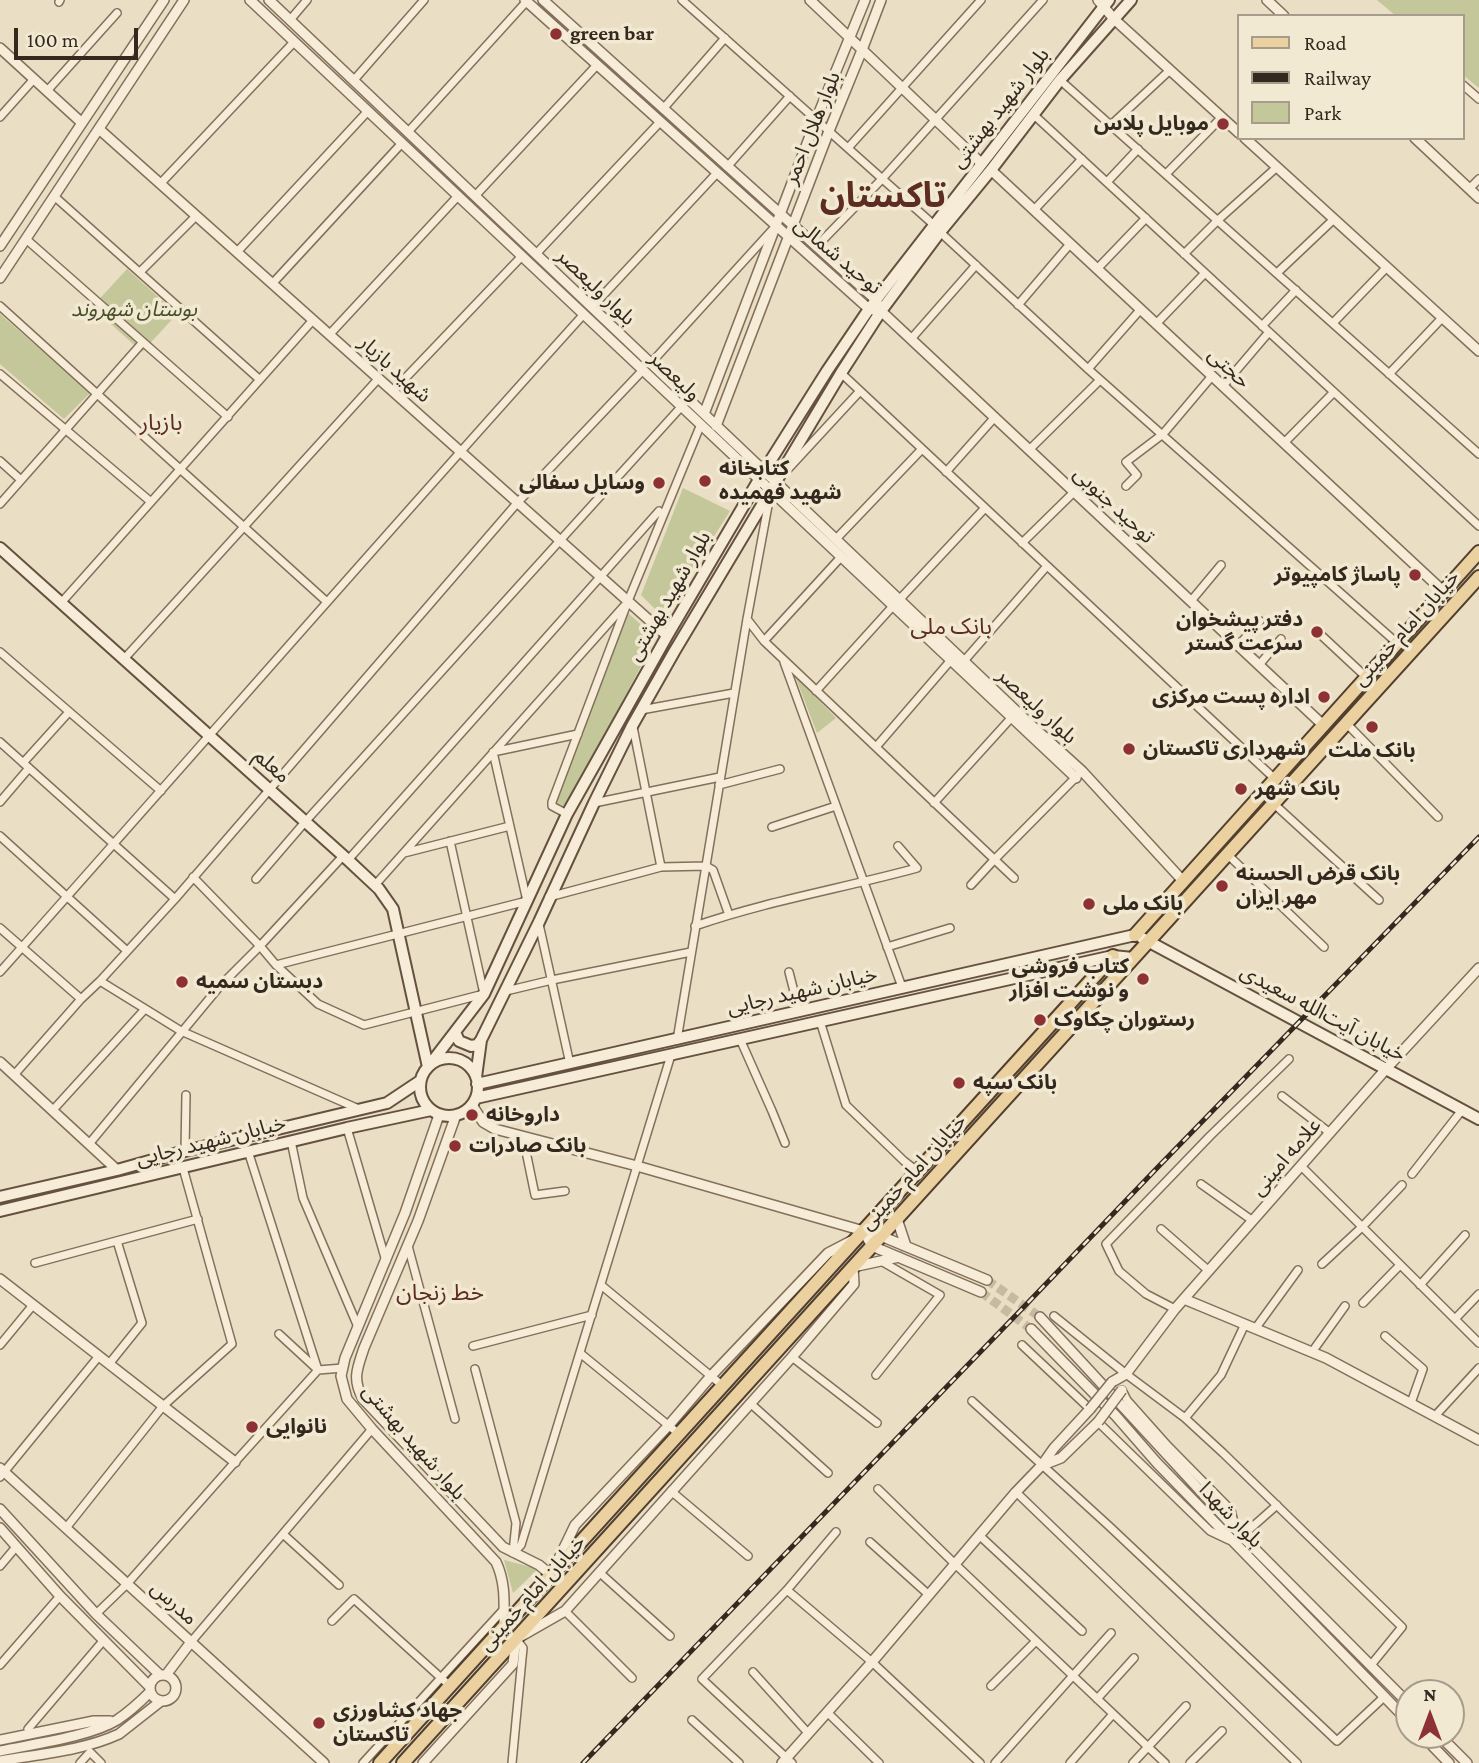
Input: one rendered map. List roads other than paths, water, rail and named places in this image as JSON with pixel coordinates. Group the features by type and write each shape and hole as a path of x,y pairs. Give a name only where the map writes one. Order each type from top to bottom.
{"main road":[{"name":"بلوار شهید بهشتی","path":"428,1067 484,994 567,814 667,636 762,475 872,304 991,170 1060,80 1131,0"},
{"name":"بلوار شهید بهشتی","path":"477,1080 481,1040 593,803 674,652 881,311 981,163 1104,2"},
{"name":"معلم","path":"0,548 385,895 393,909 400,934 428,1067"},
{"name":"خیابان امام خمینی","path":"380,1763 386,1748 445,1682 504,1626 551,1575 1135,935 1479,552"},
{"name":"خیابان امام خمینی","path":"403,1763 1479,577"},
{"name":"خیابان آیت‌الله سعیدی","path":"1135,935 1479,1119"},
{"name":"خیابان شهید رجایی","path":"477,1080 677,1040 1135,935"},
{"name":"خیابان شهید رجایی","path":"474,1102 740,1039 1113,956"},
{"path":"1113,956 1133,958"},
{"path":"1071,966 1080,966 1087,972 1087,985"},
{"path":"455,1032 459,1041 464,1044 477,1045 481,1040"},
{"path":"1020,1058 1032,1069"},
{"path":"455,1059 464,1063 477,1080 474,1102 465,1112 456,1115 435,1112 421,1097 420,1081 428,1067 436,1061 455,1059"},
{"name":"خیابان شهید رجایی","path":"0,1197 387,1103 420,1081"},
{"path":"992,1089 1003,1101"},
{"name":"خیابان شهید رجایی","path":"0,1211 347,1128 435,1112"},
{"path":"117,1170 119,1183"},
{"path":"551,1575 563,1586"},
{"path":"504,1626 516,1639"}],"street":[{"path":"0,246 164,0"},
{"path":"0,278 184,0"},
{"name":"ولیعصر","path":"250,0 583,314 647,367 681,407 762,475"},
{"name":"بلوار ولیعصر","path":"270,0 592,307 647,367 704,414 762,475 835,539 896,603 964,661 1079,774"},
{"path":"290,20 307,0"},
{"path":"354,80 424,0"},
{"name":"توحید شمالی","path":"543,0 816,247 872,304"},
{"path":"682,0 848,148 1100,380 1397,643"},
{"path":"810,0 981,163"},
{"name":"بلوار هلال احمر","path":"704,414 816,120 865,0"},
{"name":"بلوار هلال احمر","path":"716,426 881,0"},
{"path":"848,148 981,0"},
{"path":"816,247 936,120 1042,0"},
{"path":"1267,0 1282,14"},
{"path":"408,132 526,1"},
{"name":"توحید شمالی","path":"526,1 788,237 881,311"},
{"path":"1104,2 1114,19 1238,132"},
{"path":"47,90 117,13"},
{"path":"663,109 725,38"},
{"path":"160,184 294,42"},
{"path":"0,48 82,123"},
{"path":"475,196 597,65"},
{"path":"1111,125 1170,70"},
{"path":"0,117 34,79"},
{"path":"1060,80 1479,454"},
{"path":"1465,87 1479,99"},
{"path":"727,167 790,96"},
{"path":"237,252 368,111"},
{"path":"1034,115 1479,526"},
{"path":"1166,174 1222,117"},
{"path":"536,254 660,122"},
{"name":"شهید بازیار","path":"99,129 667,636"},
{"path":"1247,140 1479,351"},
{"path":"1417,140 1479,198"},
{"path":"272,284 402,143"},
{"path":"1107,182 1138,149"},
{"path":"1034,210 1082,159"},
{"path":"1184,254 1217,220 1277,167"},
{"name":"حجتی","path":"991,170 1443,591"},
{"path":"592,307 717,173"},
{"path":"1469,189 1479,179"},
{"path":"54,196 260,380"},
{"path":"330,335 458,196"},
{"path":"140,272 196,216"},
{"path":"1097,269 1146,218"},
{"path":"1276,273 1334,219"},
{"path":"14,1075 175,899 518,502 776,226"},
{"path":"26,239 228,417"},
{"path":"1018,305 1070,244"},
{"path":"393,391 522,256"},
{"path":"911,339 976,265"},
{"path":"1333,323 1387,267"},
{"path":"1156,324 1205,273"},
{"path":"1262,326 1296,290"},
{"path":"0,306 327,602"},
{"path":"1088,369 1140,310"},
{"name":"توحید جنوبی","path":"881,311 1323,725"},
{"path":"0,972 583,314"},
{"path":"1389,374 1442,318"},
{"path":"61,603 313,320"},
{"path":"1223,386 1269,332"},
{"path":"0,503 143,342"},
{"path":"841,373 1275,779"},
{"path":"0,374 151,502"},
{"path":"1126,486 1137,475 1126,462 1163,434 1212,376"},
{"path":"124,659 379,378"},
{"path":"1029,450 1100,380"},
{"path":"677,1040 734,692 774,486 860,391"},
{"path":"1284,443 1334,392"},
{"path":"256,879 681,407"},
{"path":"946,472 995,417"},
{"path":"567,814 551,804 628,601 701,425"},
{"path":"835,539 922,449"},
{"path":"0,461 21,480"},
{"path":"774,486 841,557 896,603 951,660 1079,774 1183,881"},
{"path":"1022,542 1074,492"},
{"path":"816,691 985,508"},
{"path":"89,1144 220,986 345,858 659,510"},
{"path":"764,642 841,557"},
{"path":"1191,601 1221,565"},
{"path":"964,661 1047,566"},
{"path":"375,885 628,601"},
{"path":"747,619 764,642 1014,878"},
{"path":"1238,646 1260,621"},
{"path":"1321,635 1366,677"},
{"path":"1259,665 1281,639"},
{"path":"0,652 161,791"},
{"path":"783,660 902,987"},
{"path":"876,747 951,660"},
{"path":"641,710 734,692"},
{"path":"0,802 69,712"},
{"path":"934,803 1012,717"},
{"path":"1346,723 1438,817"},
{"path":"632,726 661,867"},
{"path":"493,752 578,734"},
{"path":"0,742 175,899"},
{"path":"276,965 527,901 493,752"},
{"path":"593,803 780,769"},
{"path":"971,885 1079,774"},
{"path":"1273,803 1379,900"},
{"path":"772,827 836,806"},
{"path":"404,853 510,826"},
{"path":"0,836 126,950"},
{"path":"193,877 261,946 276,965 318,1004 364,1025 484,994 450,841"},
{"path":"695,926 917,868 898,846"},
{"path":"1227,854 1324,947"},
{"path":"550,897 661,867 706,866 713,870 729,915"},
{"path":"539,922 570,1063"},
{"path":"0,928 81,999"},
{"path":"887,947 950,928"},
{"path":"506,991 691,952"},
{"name":"علامه امینی","path":"1126,1374 1175,1309 1386,1069 1479,968"},
{"path":"789,972 799,1011"},
{"path":"100,981 181,1031 361,1110"},
{"path":"53,1110 145,1009"},
{"path":"820,1021 846,1105 918,1172"},
{"path":"740,1039 785,1143"},
{"path":"506,1560 521,1545 671,1055"},
{"path":"1175,1309 1146,1294 1119,1271 1106,1244 1289,1059"},
{"path":"2,1067 117,1170"},
{"path":"185,1151 186,1095"},
{"path":"1282,1096 1330,1133"},
{"path":"474,1102 483,1122 495,1129 637,1166 877,1241 906,1246 987,1280"},
{"path":"1412,1174 1462,1110"},
{"name":"بلوار شهید بهشتی","path":"435,1112 405,1213 343,1368 342,1385 347,1399 372,1429 506,1560 539,1565 551,1575"},
{"name":"بلوار شهید بهشتی","path":"456,1115 418,1221 363,1348 356,1384 363,1399 503,1548 506,1560 500,1571 505,1592 504,1626"},
{"path":"347,1128 386,1261"},
{"path":"523,1137 535,1195 565,1191"},
{"path":"292,1141 303,1198 358,1327"},
{"path":"248,1151 318,1370"},
{"path":"1301,1166 1479,1343"},
{"path":"66,1528 163,1406 232,1344 183,1168"},
{"path":"1201,1184 1253,1221"},
{"path":"1322,1264 1402,1185"},
{"path":"405,1213 418,1221"},
{"path":"35,1263 198,1219"},
{"path":"897,1219 906,1246"},
{"path":"1161,1228 1209,1271"},
{"path":"551,1575 575,1525 828,1253 860,1235"},
{"path":"1420,1285 1465,1235"},
{"path":"109,1364 142,1324 117,1241"},
{"path":"877,1241 899,1257 981,1292"},
{"path":"408,1246 455,1419"},
{"path":"516,1639 565,1611 854,1284 853,1267 899,1257"},
{"path":"876,1375 940,1295 881,1261"},
{"path":"1363,1303 1400,1265"},
{"path":"1255,1329 1298,1270"},
{"path":"0,1279 235,1462"},
{"path":"601,1285 723,1386"},
{"path":"1455,1319 1479,1294"},
{"path":"1185,1299 1312,1352 1479,1440"},
{"path":"0,1345 33,1305"},
{"path":"1312,1352 1345,1306"},
{"path":"473,1346 592,1315"},
{"path":"1054,1316 1185,1418 1402,1627 1371,1665"},
{"name":"بلوار شهدا","path":"1040,1317 1242,1536 1395,1690"},
{"path":"1185,1418 1221,1375 1245,1324"},
{"name":"بلوار شهدا","path":"1031,1329 1395,1707"},
{"path":"279,1334 318,1370"},
{"path":"1385,1336 1423,1368 1411,1403"},
{"path":"1022,1345 1090,1409"},
{"path":"580,1353 680,1434"},
{"path":"1,1473 99,1356"},
{"path":"792,1357 877,1423"},
{"path":"96,1614 127,1584 318,1370 343,1368"},
{"path":"1435,1416 1479,1368"},
{"path":"475,1369 516,1523 506,1560"},
{"path":"836,1532 787,1590 702,1679 787,1761 808,1733 1054,1448 1112,1382 1126,1374"},
{"path":"1042,1465 1062,1458 1098,1422 1122,1390 1126,1374"},
{"path":"1122,1390 1168,1446 1231,1510 1235,1528"},
{"path":"972,1401 1119,1535 1337,1741 1384,1696"},
{"path":"750,1403 828,1473"},
{"path":"1098,1422 1210,1531 1233,1542"},
{"path":"0,1751 98,1729 129,1712 150,1689 154,1679 163,1675 372,1429"},
{"name":"مدرس","path":"1,1473 66,1528 324,1763"},
{"path":"878,1489 1165,1763"},
{"path":"671,1491 748,1556"},
{"path":"1016,1492 1297,1763"},
{"path":"1242,1536 1277,1505"},
{"path":"0,1509 96,1614 163,1675 173,1679 175,1694 169,1700 154,1698 150,1689 60,1596 0,1528"},
{"path":"283,1534 340,1585"},
{"path":"979,1535 1082,1632"},
{"path":"870,1542 929,1595"},
{"path":"0,1566 16,1547"},
{"path":"599,1572 670,1636"},
{"path":"787,1590 872,1662 981,1763"},
{"path":"0,1665 60,1596"},
{"path":"332,1621 354,1599 445,1682 504,1609"},
{"path":"565,1611 632,1678"},
{"path":"995,1763 1111,1633"},
{"path":"424,1763 513,1664 516,1639"},
{"path":"512,1763 523,1648 516,1639"},
{"path":"28,1730 103,1641"},
{"path":"991,1686 1036,1641"},
{"path":"1097,1699 1134,1658"},
{"path":"753,1672 808,1733"},
{"path":"0,1760 75,1748 112,1738 161,1701"},
{"path":"1133,1763 1185,1706"},
{"path":"827,1712 879,1763"},
{"path":"1070,1763 1113,1714"},
{"path":"692,1720 739,1763"},
{"path":"0,1741 94,1721 116,1721"},
{"path":"1190,1763 1222,1731"},
{"path":"363,1763 386,1748"},
{"path":"1436,1749 1449,1763"},
{"path":"1453,1749 1467,1763"},
{"path":"80,1763 90,1752 101,1763"}],"tunnel":[{"path":"987,1280 1040,1317"},
{"path":"981,1292 1031,1329"}],"railway":[{"path":"583,1763 1479,837"}],"place":[{"name":"green bar","path":"556,34"},
{"name":"موبایل پلاس","path":"1223,124"},
{"name":"کتابخانه شهید فهمیده","path":"705,481"},
{"name":"وسایل سفالی","path":"659,483"},
{"name":"پاساژ کامپیوتر","path":"1415,575"},
{"name":"دفتر پیشخوان سرعت گستر","path":"1317,632"},
{"name":"اداره پست مرکزی","path":"1324,697"},
{"name":"بانک ملت","path":"1372,727"},
{"name":"شهرداری تاکستان","path":"1129,749"},
{"name":"بانک شهر","path":"1241,789"},
{"name":"بانک قرض الحسنه مهر ایران","path":"1222,886"},
{"name":"بانک ملی","path":"1089,904"},
{"name":"کتاب فروشی و نوشت افزار","path":"1143,979"},
{"name":"دبستان سمیه","path":"182,982"},
{"name":"رستوران چکاوک","path":"1040,1020"},
{"name":"بانک سپه","path":"959,1083"},
{"name":"داروخانه","path":"472,1115"},
{"name":"بانک صادرات","path":"455,1146"},
{"name":"نانوایی","path":"252,1427"},
{"name":"جهاد کشاورزی تاکستان","path":"319,1723"}],"district":[{"name":"تاکستان","path":"883,196"},
{"name":"بازیار","path":"161,423"},
{"name":"بانک ملی","path":"951,627"},
{"name":"خط زنجان","path":"440,1293"}],"park label":[{"name":"بوستان شهروند","path":"134,310"}]}
